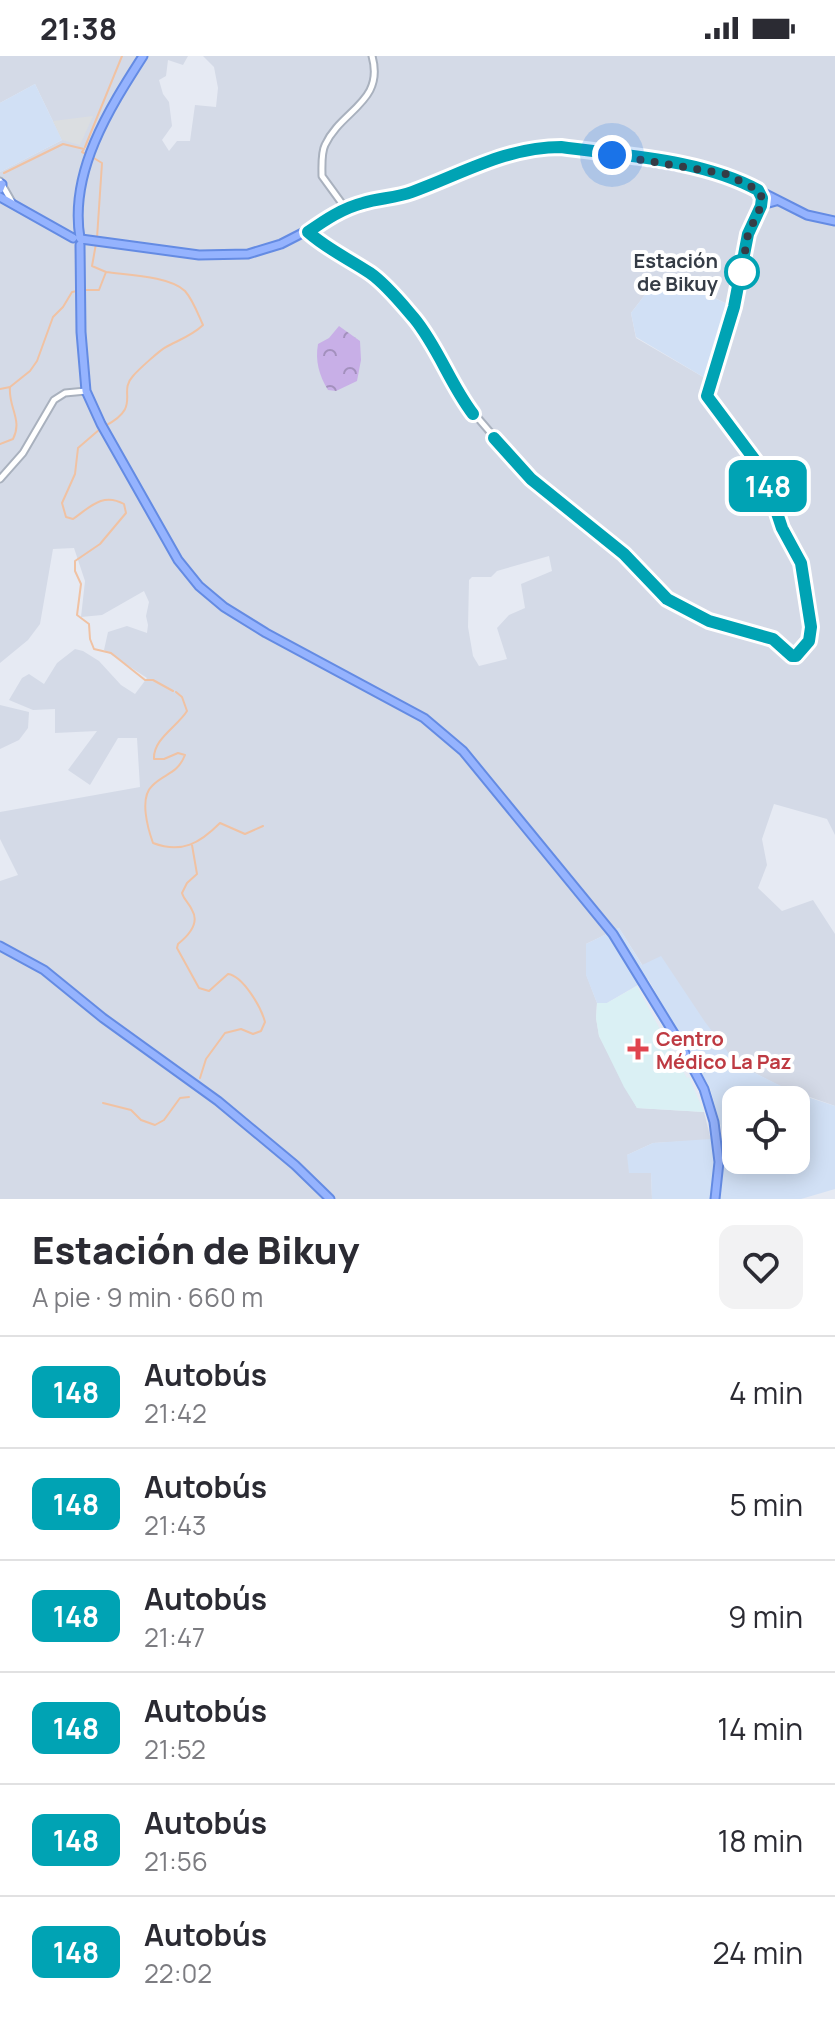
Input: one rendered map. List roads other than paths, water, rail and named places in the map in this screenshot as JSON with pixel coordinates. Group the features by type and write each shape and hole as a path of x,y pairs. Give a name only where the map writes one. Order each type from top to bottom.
{"main road":[{"path":"91,154 143,56"},
{"path":"130,78 107,109 106,121 83,172 78,197 75,240 80,263 86,391 103,427 169,547 199,586 252,625 384,695 433,726 463,751 569,879 626,953 698,1076 711,1109 718,1141 719,1175 715,1199"},
{"path":"106,121 107,109"},
{"path":"0,197 75,240 233,256 269,249 308,232 346,209 407,194 478,164 539,148 561,147 726,174 807,215 835,221"},
{"path":"764,193 761,205 776,201"},
{"path":"69,195 78,197"},
{"path":"0,946 44,970 103,1018 193,1081 260,1134 330,1199"}],"street":[{"path":"346,209 322,176 324,147 371,91 376,71 372,56"},
{"path":"1,185 12,202"},
{"path":"308,232 379,281 417,322 465,403 521,468 556,501 624,554 667,599 709,621 773,639 794,656 806,648 811,627 801,563 782,528 763,471 707,396 734,307 748,234 761,205"},
{"path":"0,479 23,453 54,400 65,393 86,391"}],"waterway":[{"path":"85,147 122,56"},
{"path":"4,173 63,144 84,149 82,152 86,154"},
{"path":"84,290 99,290 106,272 92,266 102,163 92,157"},
{"path":"105,426 123,412 127,388 136,373 163,349 203,325 185,291 178,286 148,277 106,272"},
{"path":"0,444 13,439 16,432 10,387 37,361 53,317 72,292 77,291"},
{"path":"0,389 10,387"},
{"path":"100,429 78,448 75,474 62,503 66,517 73,519 103,500 124,504 126,513 100,544 75,561 75,571 81,584 77,615 89,624 94,649 111,653 145,680 153,680 173,691"},
{"path":"176,692 182,697 187,711 161,739 154,759 164,759 178,753 185,755 174,770 148,791 146,814 153,843 173,847 190,845 220,823 245,834 263,826"},
{"path":"192,845 197,874 182,893 195,920 177,948 199,988 209,991 228,974 234,976 251,993 265,1022 261,1031 253,1034 241,1029 225,1033 206,1059 200,1078"},
{"path":"103,1103 131,1110 141,1120 155,1125 164,1120 180,1098 189,1097"}],"place":[{"name":"Estación de Bikuy","path":"742,272"},
{"name":"Centro Médico La Paz","path":"638,1049"}]}
